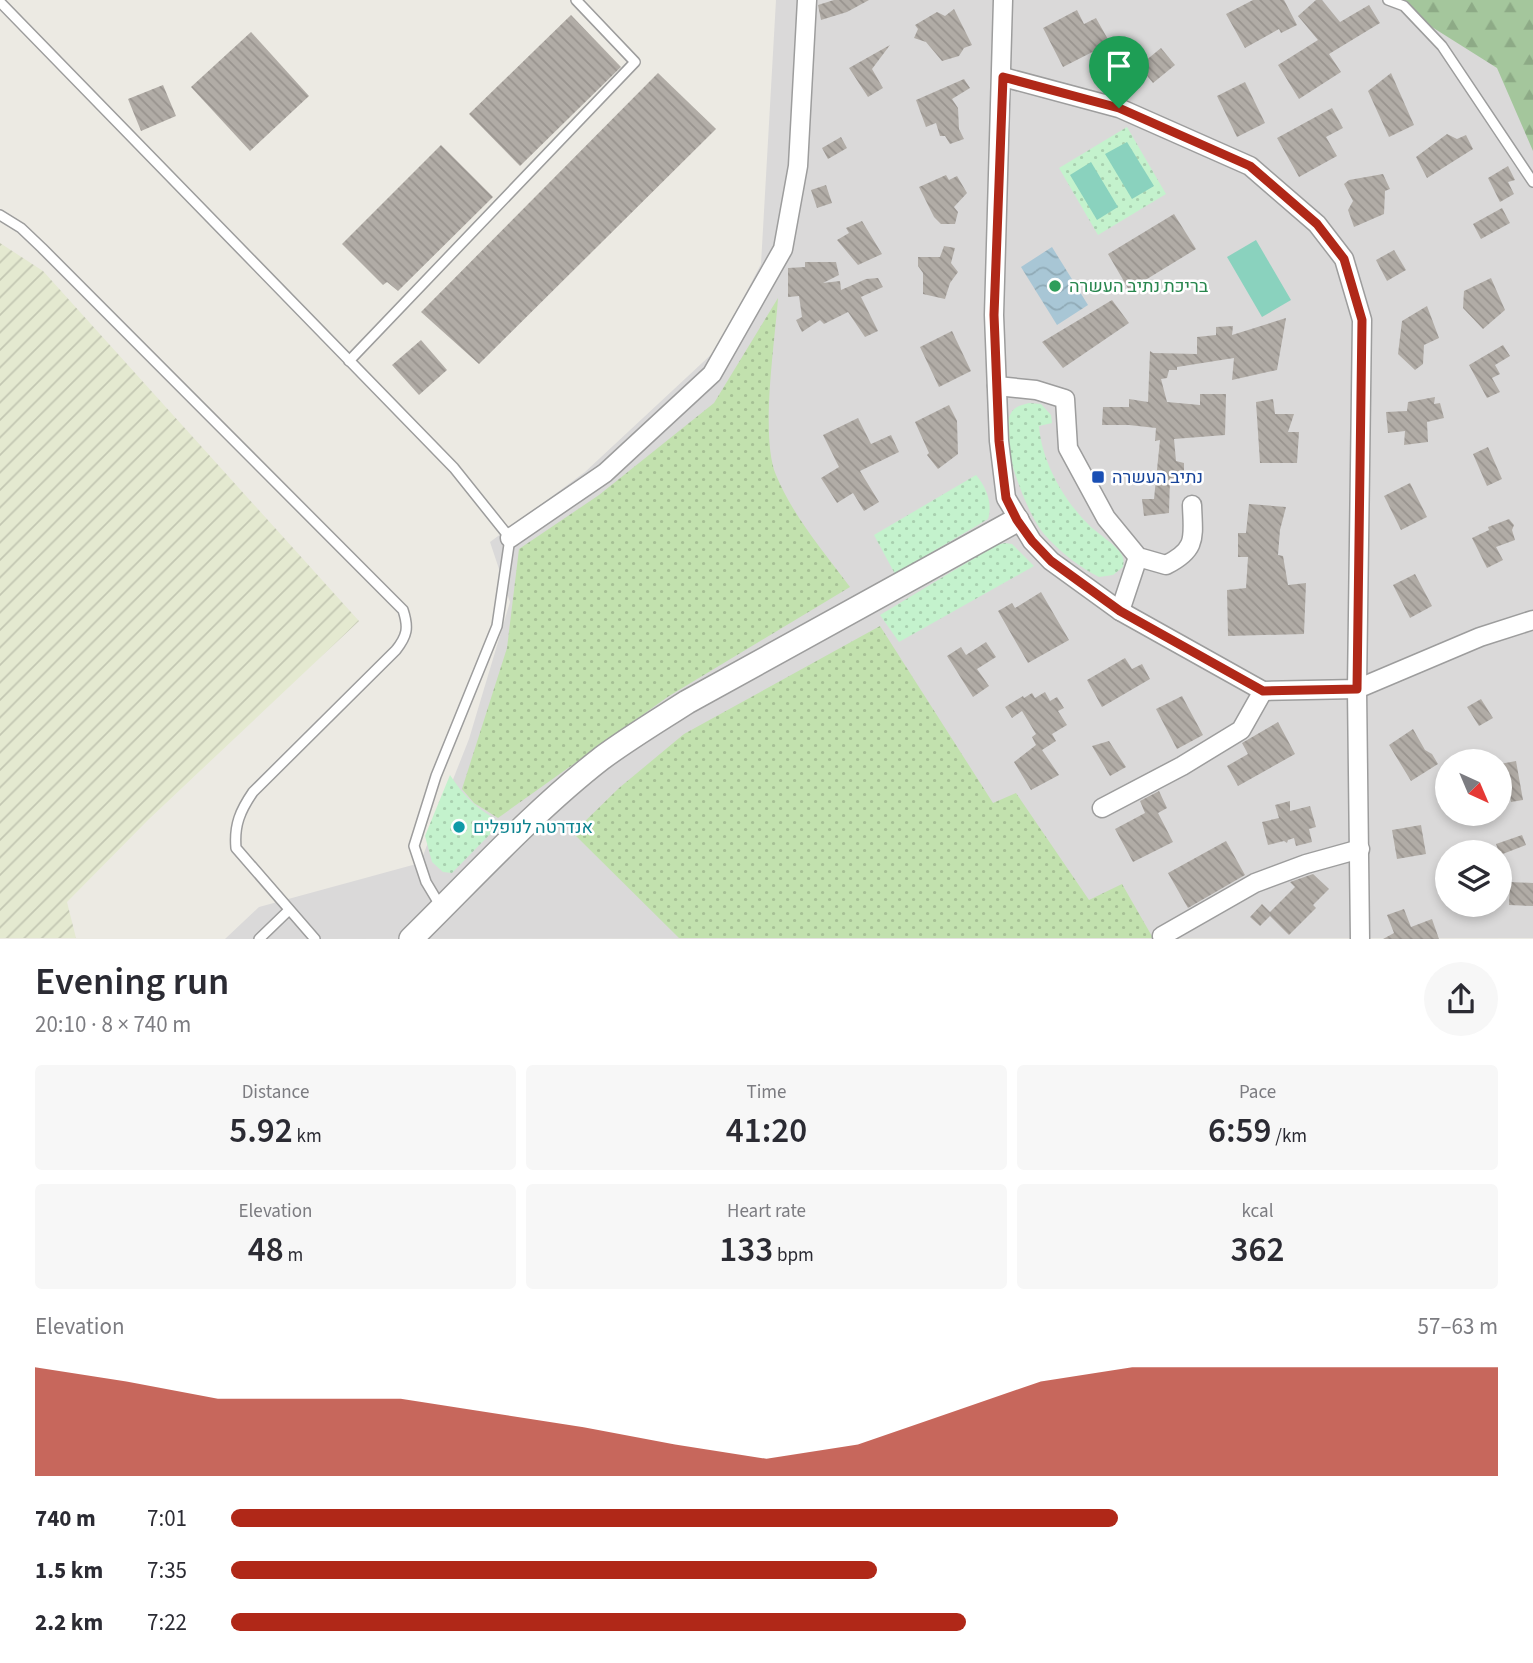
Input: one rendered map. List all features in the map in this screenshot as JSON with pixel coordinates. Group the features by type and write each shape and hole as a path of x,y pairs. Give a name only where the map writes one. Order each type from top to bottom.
{"street":[{"path":"510,538 605,473 712,374 783,249 798,166 807,0"},
{"path":"1003,0 1003,77 994,315 999,441 1006,498 1032,541 1051,561 1120,611 1263,691 1357,689 1480,637 1533,620"},
{"path":"1003,77 1119,108 1250,166 1317,224 1344,259 1362,320 1357,689 1360,939"},
{"path":"997,386 1036,390 1065,399 1068,448 1106,519 1138,557 1166,565 1184,556 1194,539 1192,505"},
{"path":"411,939 564,791 640,732 699,696 1017,520"},
{"path":"1120,611 1138,557"},
{"path":"1102,808 1182,766 1241,730 1263,691"},
{"path":"1162,936 1255,883 1306,864 1360,849"}],"lane":[{"path":"349,361 635,62 576,0"},
{"path":"1388,0 1404,6 1442,46 1533,182"},
{"path":"0,2 454,468 510,538 497,626 436,776 414,846 426,882 442,908"},
{"path":"0,215 21,228 42,248 403,610 408,626 405,639 253,792 240,811 235,833 236,848 315,939"},
{"path":"259,939 289,909"}],"shaded area":[{"name":"נתיב העשרה","path":"776,0 1446,0 1533,93 1533,938 225,939 259,907 420,863 469,739 510,602 490,542 585,472 716,350 761,264"}],"green space":[{"path":"1389,0 1533,0 1533,151 1497,68"},
{"path":"1127,127 1166,194 1098,235 1059,168"},
{"path":"1127,142 1154,186 1132,199 1105,154"},
{"path":"1091,162 1118,207 1097,220 1070,175"},
{"path":"1256,240 1291,300 1262,317 1227,257"},
{"path":"0,243 43,271 359,621 148,820 67,902 76,938 0,938"},
{"path":"778,298 769,413 771,458 791,505 850,587 669,696 498,818 474,803 462,789 507,648 519,549 599,495 714,403"},
{"path":"1029,403 1041,404 1051,415 1052,423 1039,426 1041,440 1063,493 1081,517 1114,545 1122,556 1123,567 1113,575 1099,577 1070,558 1044,534 1030,510 1015,475 1007,439 1007,424 1011,413 1017,407"},
{"path":"976,475 988,495 988,519 895,574 874,535"},
{"path":"1012,544 1034,566 899,642 880,615 996,545"},
{"path":"880,626 993,803 1016,793 1089,900 1122,884 1153,938 679,938 573,833 619,788 684,734"},
{"path":"450,775 472,802 501,823 452,873 443,872 432,862 425,836"}],"water":[{"name":"בריכת נתיב העשרה","path":"1052,247 1088,305 1057,325 1021,267"}],"building":[{"path":"834,0 869,0 847,12 821,20 818,5"},
{"path":"1253,0 1284,0 1297,25 1281,33 1279,29 1245,48 1226,14"},
{"path":"1316,0 1322,0 1340,22 1369,5 1380,23 1329,54 1341,72 1299,99 1278,65 1318,40 1298,16"},
{"path":"954,9 972,45 964,48 959,56 942,61 926,42 914,38 918,29 915,25 937,12 945,16"},
{"path":"1077,10 1084,24 1096,18 1110,43 1063,67 1043,28"},
{"path":"571,15 621,67 520,166 469,114"},
{"path":"251,32 309,96 250,151 191,87"},
{"path":"890,45 872,69 883,88 868,97 849,68"},
{"path":"1161,48 1175,65 1153,83 1139,66"},
{"path":"658,73 716,129 479,364 421,312"},
{"path":"1391,73 1414,125 1389,137 1368,91"},
{"path":"964,79 970,88 952,99 958,108 959,129 964,139 950,144 945,136 940,136 936,123 926,127 916,100"},
{"path":"1245,82 1265,123 1237,137 1217,96"},
{"path":"163,85 176,116 141,131 128,99"},
{"path":"1332,108 1343,128 1326,137 1337,156 1299,177 1277,138"},
{"path":"1447,134 1457,139 1466,135 1473,149 1427,178 1416,157"},
{"path":"841,137 847,148 828,159 822,148"},
{"path":"441,145 493,197 398,291 387,282 383,285 342,244"},
{"path":"1508,166 1515,180 1508,182 1514,194 1500,202 1488,178"},
{"path":"1383,174 1390,189 1385,191 1384,214 1354,227 1348,210 1353,201 1344,184 1349,180"},
{"path":"946,175 949,180 957,176 967,193 954,207 958,212 955,224 941,224 934,217 919,187"},
{"path":"826,185 832,203 817,208 811,190"},
{"path":"1502,208 1510,223 1481,239 1473,224"},
{"path":"1174,214 1196,249 1129,290 1108,254"},
{"path":"862,221 882,254 858,265 837,240 849,233 846,228"},
{"path":"944,246 955,248 951,263 958,272 950,283 945,299 923,294 923,273 918,266 918,257 940,257"},
{"path":"1394,250 1406,270 1387,281 1376,260"},
{"path":"805,262 836,262 839,275 823,283 840,281 841,290 866,279 878,278 883,287 861,297 878,331 865,337 848,312 824,324 820,320 802,332 796,320 802,317 799,296 788,297 788,268 805,267"},
{"path":"1491,278 1505,310 1483,329 1463,308 1464,291"},
{"path":"1112,300 1129,323 1063,368 1042,342"},
{"path":"1427,306 1439,338 1424,345 1423,364 1415,370 1398,354 1402,321"},
{"path":"1286,318 1277,370 1232,380 1234,358 1177,367 1177,370 1169,370 1167,378 1161,379 1167,402 1200,405 1200,394 1226,394 1225,435 1174,439 1176,461 1184,463 1184,478 1170,478 1169,513 1144,516 1142,499 1154,499 1160,440 1155,441 1156,428 1102,425 1103,407 1129,407 1129,399 1148,402 1150,351 1197,354 1197,337 1216,335 1216,327 1233,326 1232,335"},
{"path":"952,331 971,371 939,387 920,347"},
{"path":"421,340 447,370 419,395 392,365"},
{"path":"1503,345 1510,356 1495,365 1500,374 1492,378 1500,392 1487,398 1469,365"},
{"path":"1435,397 1434,404 1440,403 1444,418 1427,422 1428,442 1404,445 1405,431 1388,433 1386,412 1407,411 1408,402"},
{"path":"1273,399 1275,414 1294,414 1288,432 1299,432 1297,463 1260,463 1256,402"},
{"path":"949,405 957,421 958,454 938,469 927,455 929,453 915,422"},
{"path":"858,418 871,444 891,435 899,452 860,471 879,502 864,511 853,493 837,503 821,478 839,467 823,435"},
{"path":"1488,447 1502,479 1487,486 1473,454"},
{"path":"1410,483 1427,517 1401,530 1384,496"},
{"path":"1249,504 1286,507 1280,530 1278,555 1283,556 1288,585 1306,583 1304,634 1228,636 1227,590 1246,588 1248,557 1238,557 1238,533 1246,533"},
{"path":"1509,519 1514,525 1512,530 1515,540 1496,547 1503,560 1487,568 1472,538 1489,530 1488,527"},
{"path":"1415,574 1432,606 1410,618 1393,585"},
{"path":"1041,592 1069,640 1028,663 998,611 1012,603 1015,608"},
{"path":"986,642 996,657 977,669 989,686 973,697 947,656 961,647 966,655"},
{"path":"1125,658 1132,669 1142,664 1150,679 1102,707 1087,680"},
{"path":"1045,692 1050,701 1057,697 1064,708 1058,711 1067,725 1052,734 1056,741 1042,750 1059,775 1031,790 1014,762 1036,745 1032,737 1036,734 1022,711 1012,718 1005,707 1023,696 1024,698 1032,693 1035,698"},
{"path":"1182,696 1203,735 1177,749 1156,709"},
{"path":"1481,699 1493,718 1479,726 1467,707"},
{"path":"1278,722 1295,754 1238,786 1227,766 1248,754 1242,743"},
{"path":"1413,729 1425,750 1435,759 1435,766 1411,781 1389,745"},
{"path":"1109,741 1126,767 1110,776 1092,746"},
{"path":"1516,761 1523,800 1512,802 1512,762"},
{"path":"1159,791 1167,808 1158,813 1173,842 1133,862 1115,829 1145,813 1140,801"},
{"path":"1290,801 1290,811 1310,806 1316,827 1309,829 1312,842 1296,846 1294,838 1287,843 1284,841 1268,845 1262,822 1279,818 1275,805"},
{"path":"1421,825 1426,854 1397,859 1392,830"},
{"path":"1522,835 1526,845 1512,850 1512,840 1508,840"},
{"path":"1226,841 1245,875 1188,908 1168,873"},
{"path":"1313,874 1329,889 1313,905 1316,908 1289,935 1270,916 1260,926 1250,917 1262,904 1270,912 1295,887 1290,882"},
{"path":"1512,882 1533,883 1533,906 1512,905"},
{"path":"1404,909 1411,927 1432,919 1439,939 1383,939 1394,933 1387,915"}],"place":[{"name":"בריכת נתיב העשרה","path":"1055,286"},
{"name":"נתיב העשרה","path":"1098,477"},
{"name":"אנדרטה לנופלים","path":"459,827"}],"route":[{"path":"1003,77 1119,108 1250,166 1317,224 1344,259 1362,320 1357,689 1263,691 1120,611 1051,561 1032,541 1006,498 999,441 994,315 1003,77"}]}
